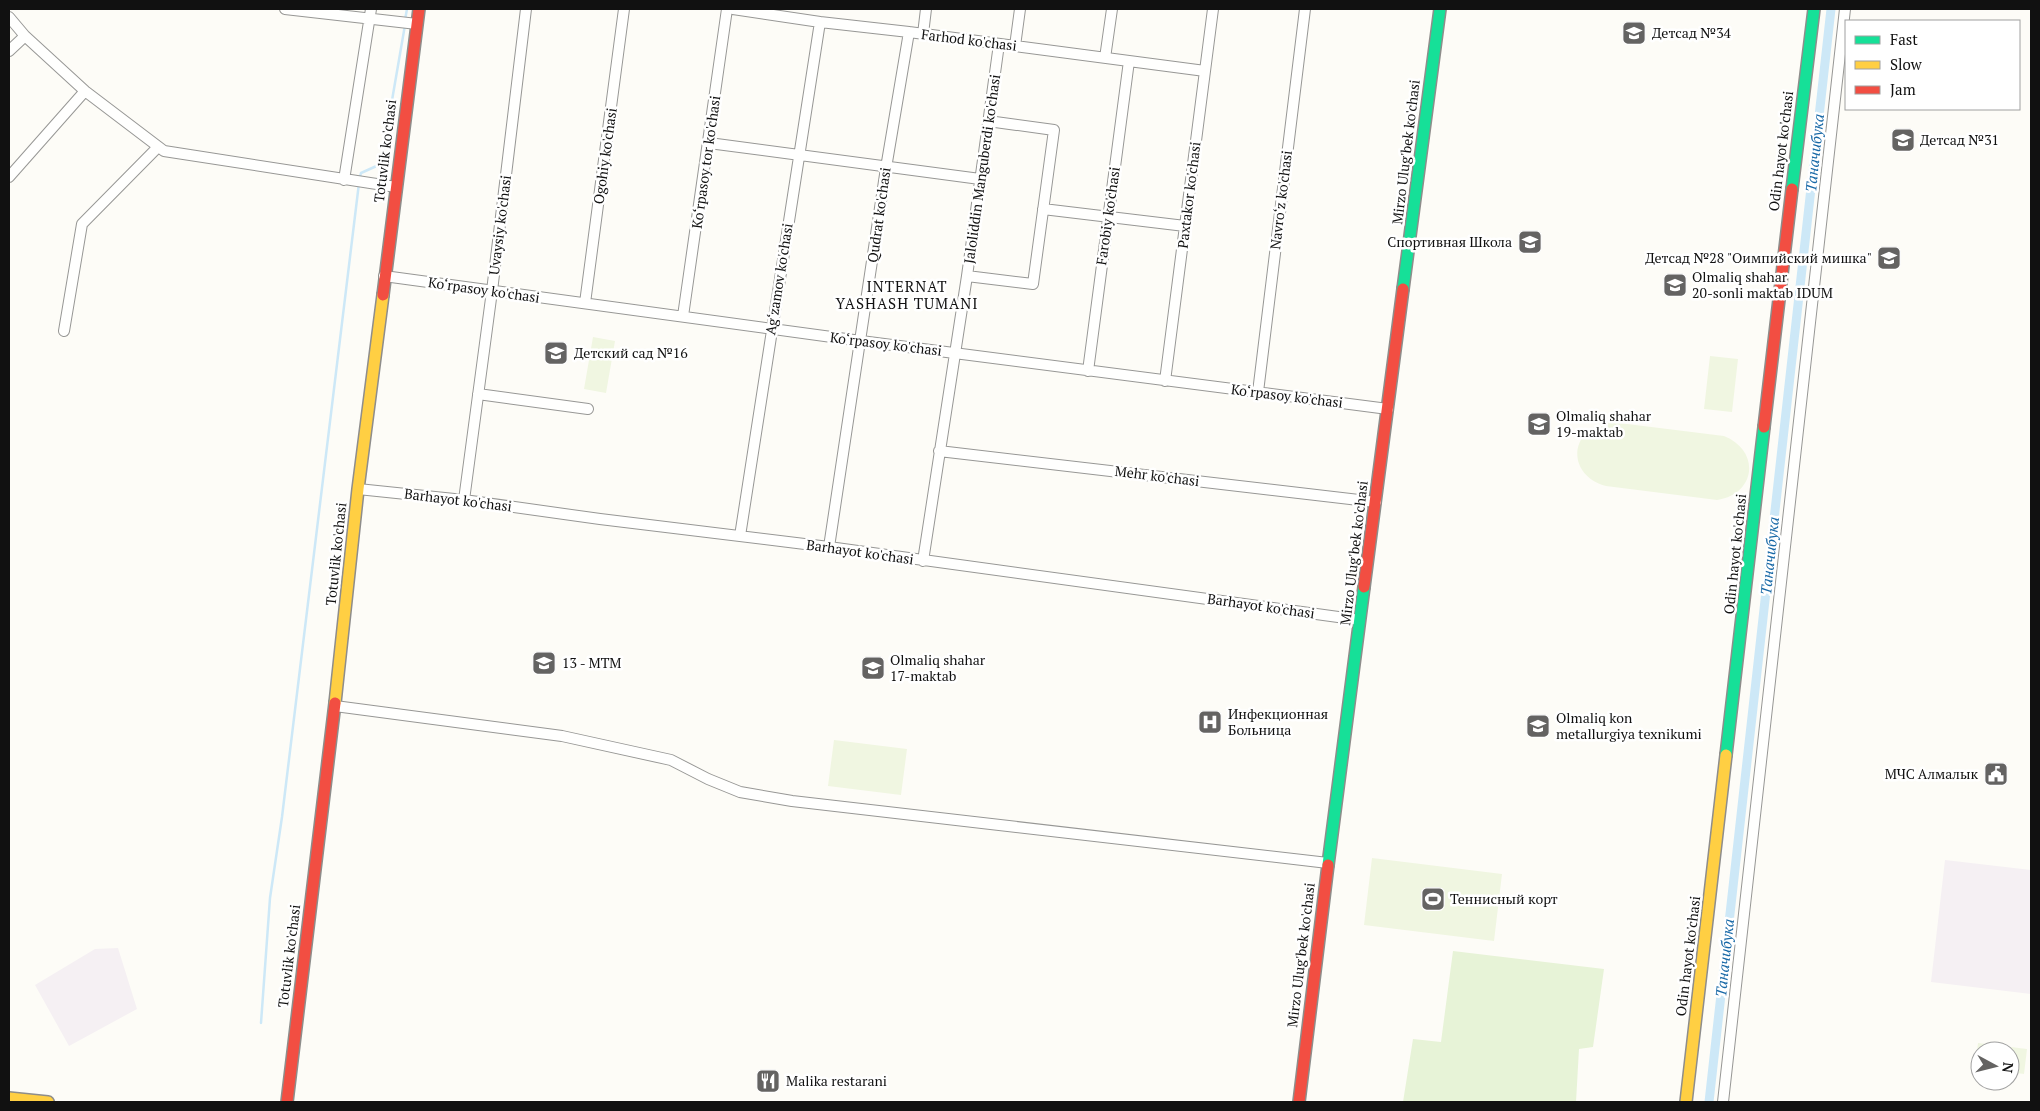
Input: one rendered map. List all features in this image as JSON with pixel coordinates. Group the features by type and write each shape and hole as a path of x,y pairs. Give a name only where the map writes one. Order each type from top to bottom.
{"main road":[{"name":"Totuvlik ko'chasi","path":"287,1102 414,24 419,9"},
{"name":"Mirzo Ulug'bek ko'chasi","path":"1299,1102 1328,863 1440,9"},
{"name":"Odin hayot ko'chasi","path":"1686,1102 1787,224 1814,9"},
{"path":"9,1098 48,1102"}],"street":[{"path":"284,9 370,14 397,22 414,24"},
{"name":"Uvaysiy ko'chasi","path":"464,500 492,291 526,9"},
{"name":"Ogohiy ko'chasi","path":"586,303 624,9"},
{"name":"Ko‘rpasoy tor ko'chasi","path":"683,316 727,9"},
{"name":"Farhod ko'chasi","path":"733,9 820,22 1205,71"},
{"path":"923,34 926,9"},
{"path":"1015,46 1020,9"},
{"path":"1105,58 1112,9"},
{"name":"Paxtakor ko'chasi","path":"1165,380 1213,9"},
{"name":"Navro‘z ko'chasi","path":"1258,392 1305,9"},
{"path":"1723,1102 1845,9"},
{"path":"347,180 370,14"},
{"path":"9,18 25,36 85,91 164,151 396,188"},
{"name":"Ag‘zamov ko'chasi","path":"740,536 820,22"},
{"name":"Qudrat ko'chasi","path":"829,547 886,168 909,32"},
{"path":"9,51 25,36"},
{"name":"Jaloliddin Manguberdi ko'chasi","path":"923,561 967,276 999,44"},
{"name":"Farobiy ko'chasi","path":"1088,371 1129,61"},
{"path":"9,177 85,91"},
{"path":"967,276 1033,284 1054,130 988,121"},
{"path":"709,143 980,180"},
{"path":"64,331 82,224 158,147"},
{"path":"1043,209 1185,226"},
{"name":"Ko‘rpasoy ko'chasi","path":"384,276 861,341 1388,409"},
{"path":"478,394 588,409"},
{"name":"Mehr ko'chasi","path":"939,451 1376,502"},
{"name":"Barhayot ko'chasi","path":"358,489 464,500 829,547 1360,620"},
{"path":"335,706 562,736 671,760 708,779 740,792 792,801 1328,863"}],"shaded area":[{"path":"1945,860 2031,870 2031,994 1931,982"},
{"path":"118,948 137,1009 69,1046 35,985 95,949"}],"green space":[{"path":"593,337 615,341 606,393 584,389"},
{"path":"1710,356 1738,359 1732,412 1704,409"},
{"path":"1611,422 1724,436 1736,443 1744,451 1749,471 1746,481 1740,490 1730,496 1717,500 1606,486 1593,480 1584,472 1578,462 1577,452 1580,442 1587,433 1597,426"},
{"path":"834,740 907,749 901,795 828,786"},
{"name":"Теннисный корт","path":"1372,858 1502,874 1494,941 1364,925"},
{"path":"1453,951 1604,969 1593,1047 1579,1049 1576,1102 1403,1102 1413,1039 1441,1042"},
{"path":"2020,1048 2027,1049 2024,1074 2020,1073"}],"waterway":[{"path":"405,20 407,9"},
{"name":"Таначибука","path":"1709,1102 1831,9"},
{"path":"360,177 361,173 381,164 405,25"},
{"path":"261,1023 270,898 282,817 359,183"}],"traffic: fast":[{"path":"1403,289 1440,9"},
{"path":"1792,189 1814,9"},
{"path":"1726,755 1764,427"},
{"path":"1328,865 1364,587"}],"traffic: slow":[{"path":"335,703 358,489 383,295"},
{"path":"1686,1102 1726,755"},
{"path":"9,1098 48,1102"}],"traffic: jam":[{"path":"383,295 419,9"},
{"path":"1764,427 1792,189"},
{"path":"1364,587 1403,289"},
{"path":"287,1102 335,703"},
{"path":"1299,1102 1328,865"}],"place":[{"name":"Детсад №34","path":"1634,33"},
{"name":"Детсад №31","path":"1903,140"},
{"name":"Спортивная Школа","path":"1530,242"},
{"name":"Детсад №28 \"Оимпийский мишка\"","path":"1889,258"},
{"name":"Olmaliq shahar 20-sonli maktab IDUM","path":"1675,285"},
{"name":"Детский сад №16","path":"556,353"},
{"name":"Olmaliq shahar 19-maktab","path":"1539,424"},
{"name":"13 - MTM","path":"544,663"},
{"name":"Olmaliq shahar 17-maktab","path":"873,668"},
{"name":"Инфекционная Больница","path":"1210,722"},
{"name":"Olmaliq kon metallurgiya texnikumi","path":"1538,726"},
{"name":"МЧС Алмалык","path":"1996,774"},
{"name":"Теннисный корт","path":"1433,899"},
{"name":"Malika restarani","path":"768,1081"}],"district":[{"name":"INTERNAT YASHASH TUMANI","path":"907,296"}]}
